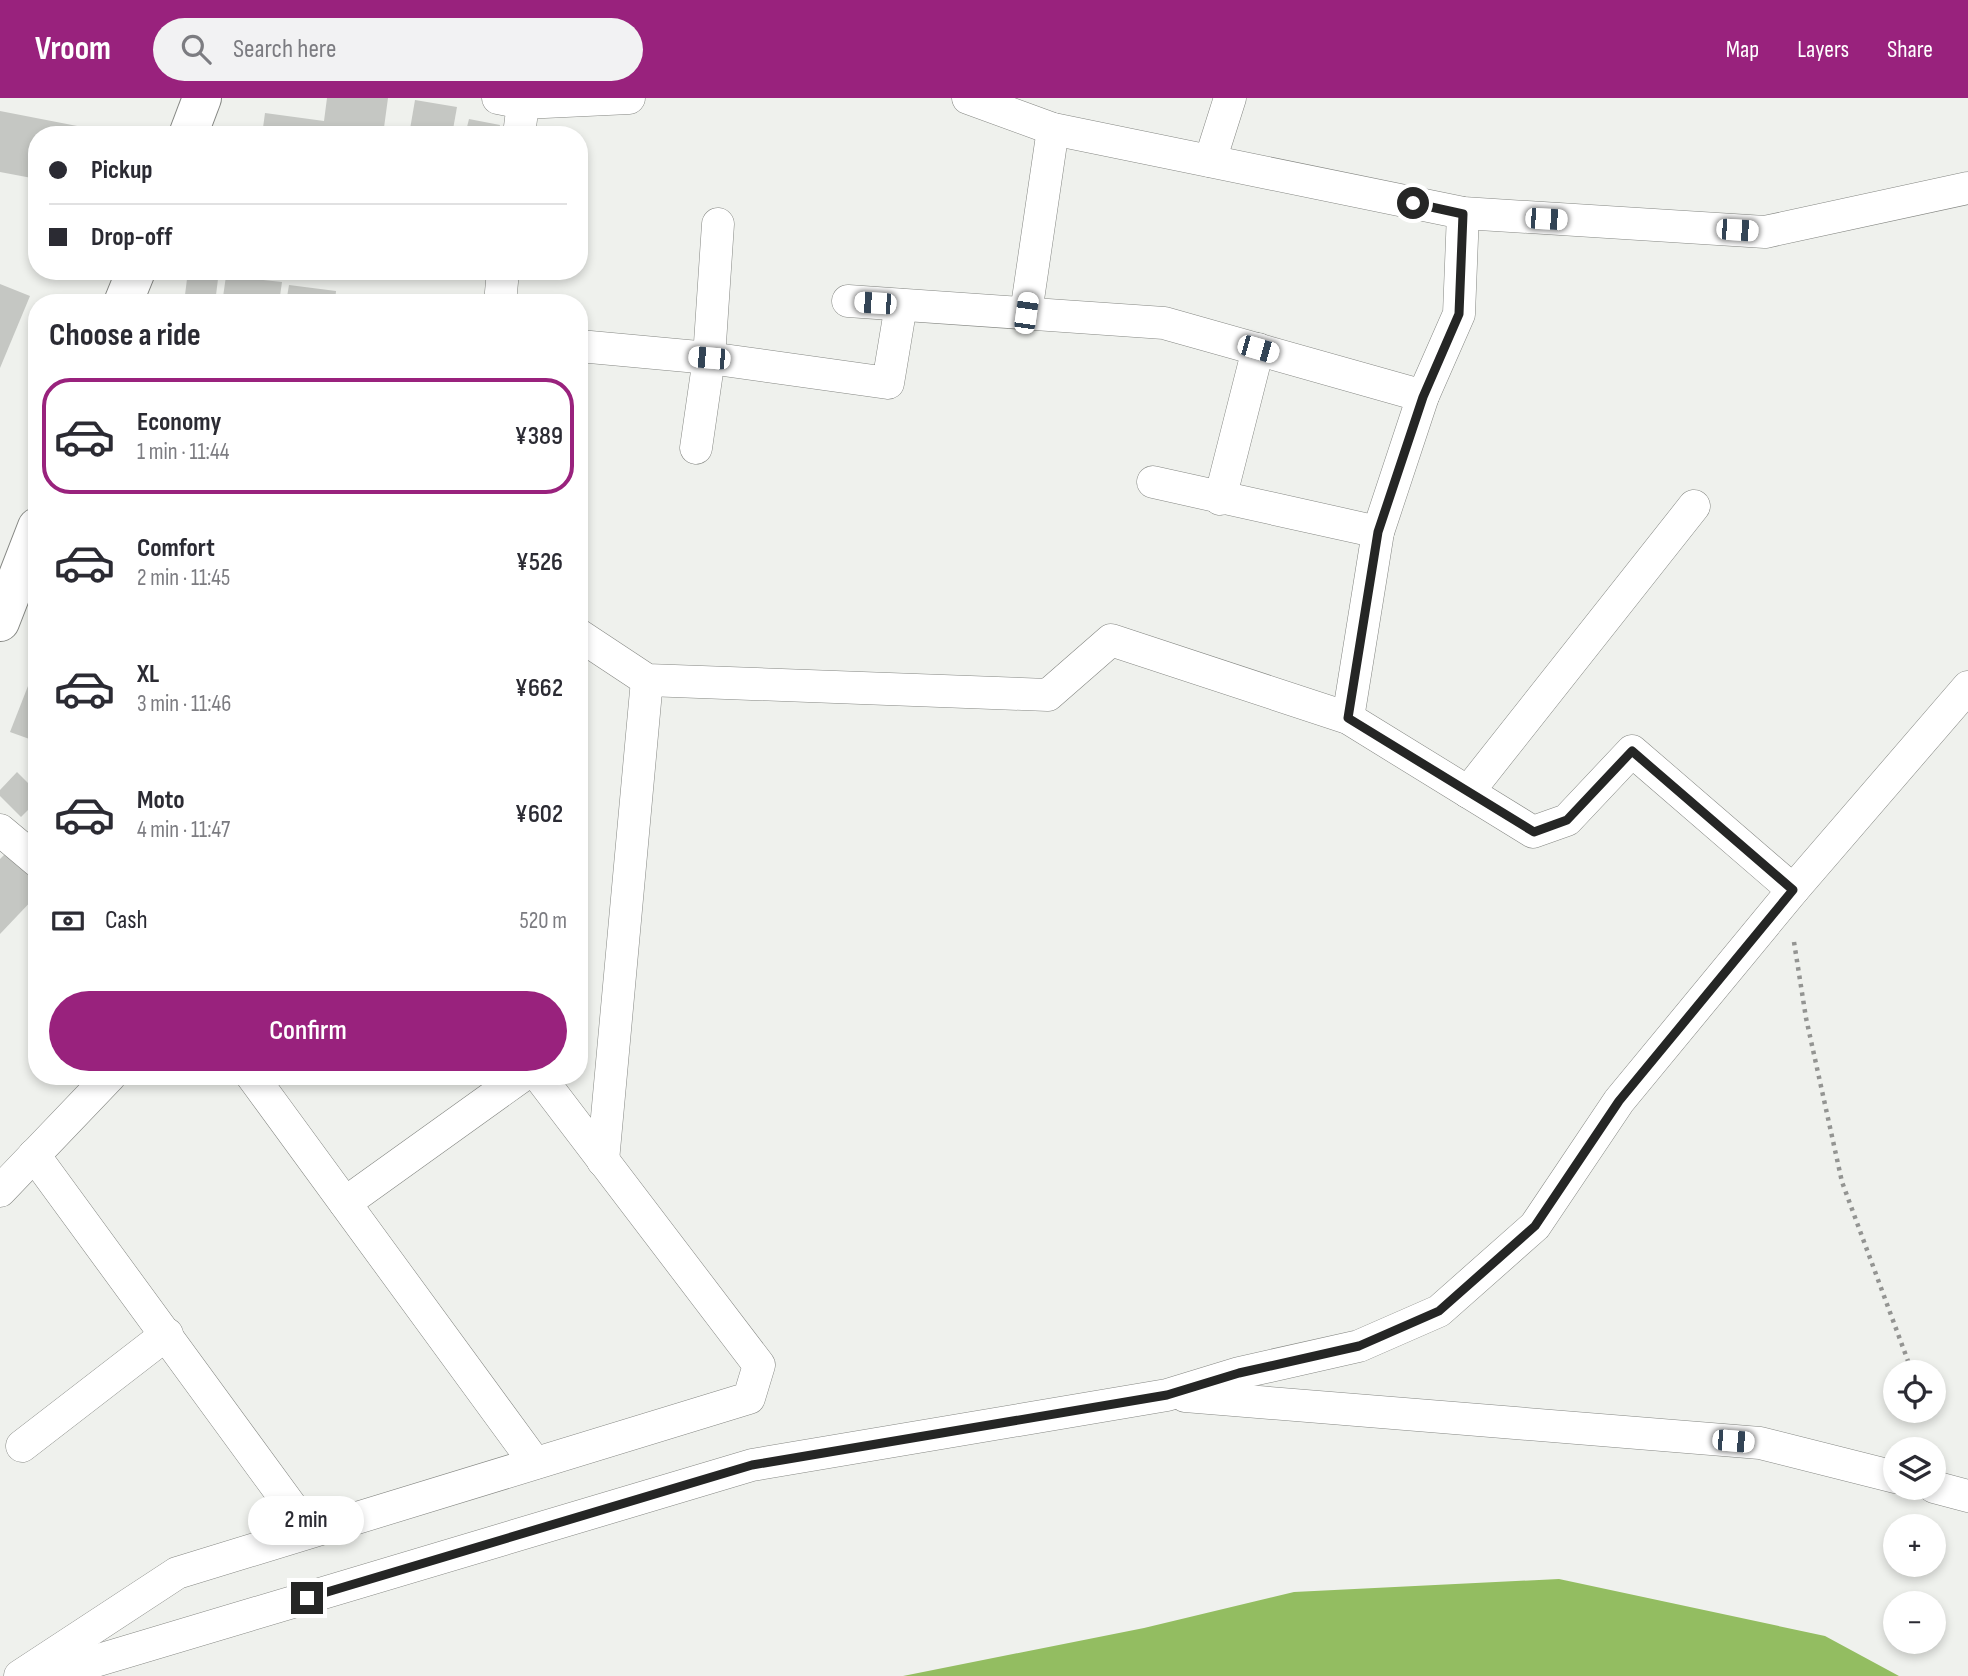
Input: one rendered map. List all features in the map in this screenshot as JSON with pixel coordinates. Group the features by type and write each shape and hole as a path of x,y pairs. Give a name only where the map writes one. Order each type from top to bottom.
{"highway":[{"path":"191,126 202,98"},
{"path":"0,622 28,550"}],"street":[{"path":"517,126 510,101 629,98"},
{"path":"968,98 1053,129 1463,214 1765,232 1968,188"},
{"path":"1210,161 1230,98"},
{"path":"1026,313 1053,129"},
{"path":"1348,718 1378,532 1423,397 1459,314 1463,214"},
{"path":"695,448 709,358 718,224"},
{"path":"848,301 1164,323 1423,397"},
{"path":"588,347 709,358 888,383 901,304"},
{"path":"1220,499 1258,349"},
{"path":"1153,482 1378,532"},
{"path":"1468,792 1694,506"},
{"path":"588,641 647,680 1048,695 1111,640 1348,718 1534,832 1567,820 1632,751 1793,890"},
{"path":"603,1161 647,680"},
{"path":"45,1676 752,1465 1167,1395 1239,1373 1359,1346 1439,1311 1535,1226 1619,1101 1793,890 1968,687"},
{"path":"0,830 28,853"},
{"path":"0,1191 101,1085"},
{"path":"259,1085 535,1462"},
{"path":"345,1203 509,1085"},
{"path":"20,1676 177,1573 748,1398 759,1365 546,1085"},
{"path":"34,1155 309,1531"},
{"path":"22,1446 167,1334"},
{"path":"1167,1395 1759,1443 1883,1474"},
{"path":"1946,1490 1968,1496"}],"path":[{"path":"1793,890 1794,950 1842,1182 1908,1360"}],"shaded area":[{"path":"1559,1579 1825,1636 1899,1676 903,1676 1144,1628 1294,1592"}],"building":[{"path":"327,98 388,98 384,126 263,126 265,113 324,121"},
{"path":"415,100 457,107 454,126 411,126"},
{"path":"0,111 77,126 28,126 28,177 0,172"},
{"path":"469,119 500,125 500,126 467,126"},
{"path":"187,280 218,280 216,294 185,294"},
{"path":"225,280 282,282 280,294 223,294"},
{"path":"0,284 28,295 28,301 0,368"},
{"path":"289,285 336,291 336,294 288,294"},
{"path":"28,686 28,738 10,732"},
{"path":"17,772 28,783 28,810 21,817 0,796 0,790"},
{"path":"8,851 28,870 28,904 0,934 0,859"}],"route":[{"path":"307,1598 752,1465 1167,1395 1239,1373 1359,1346 1439,1311 1535,1226 1619,1101 1793,890 1632,751 1567,820 1534,832 1348,718 1378,532 1423,397 1459,314 1463,214 1413,203"}]}
